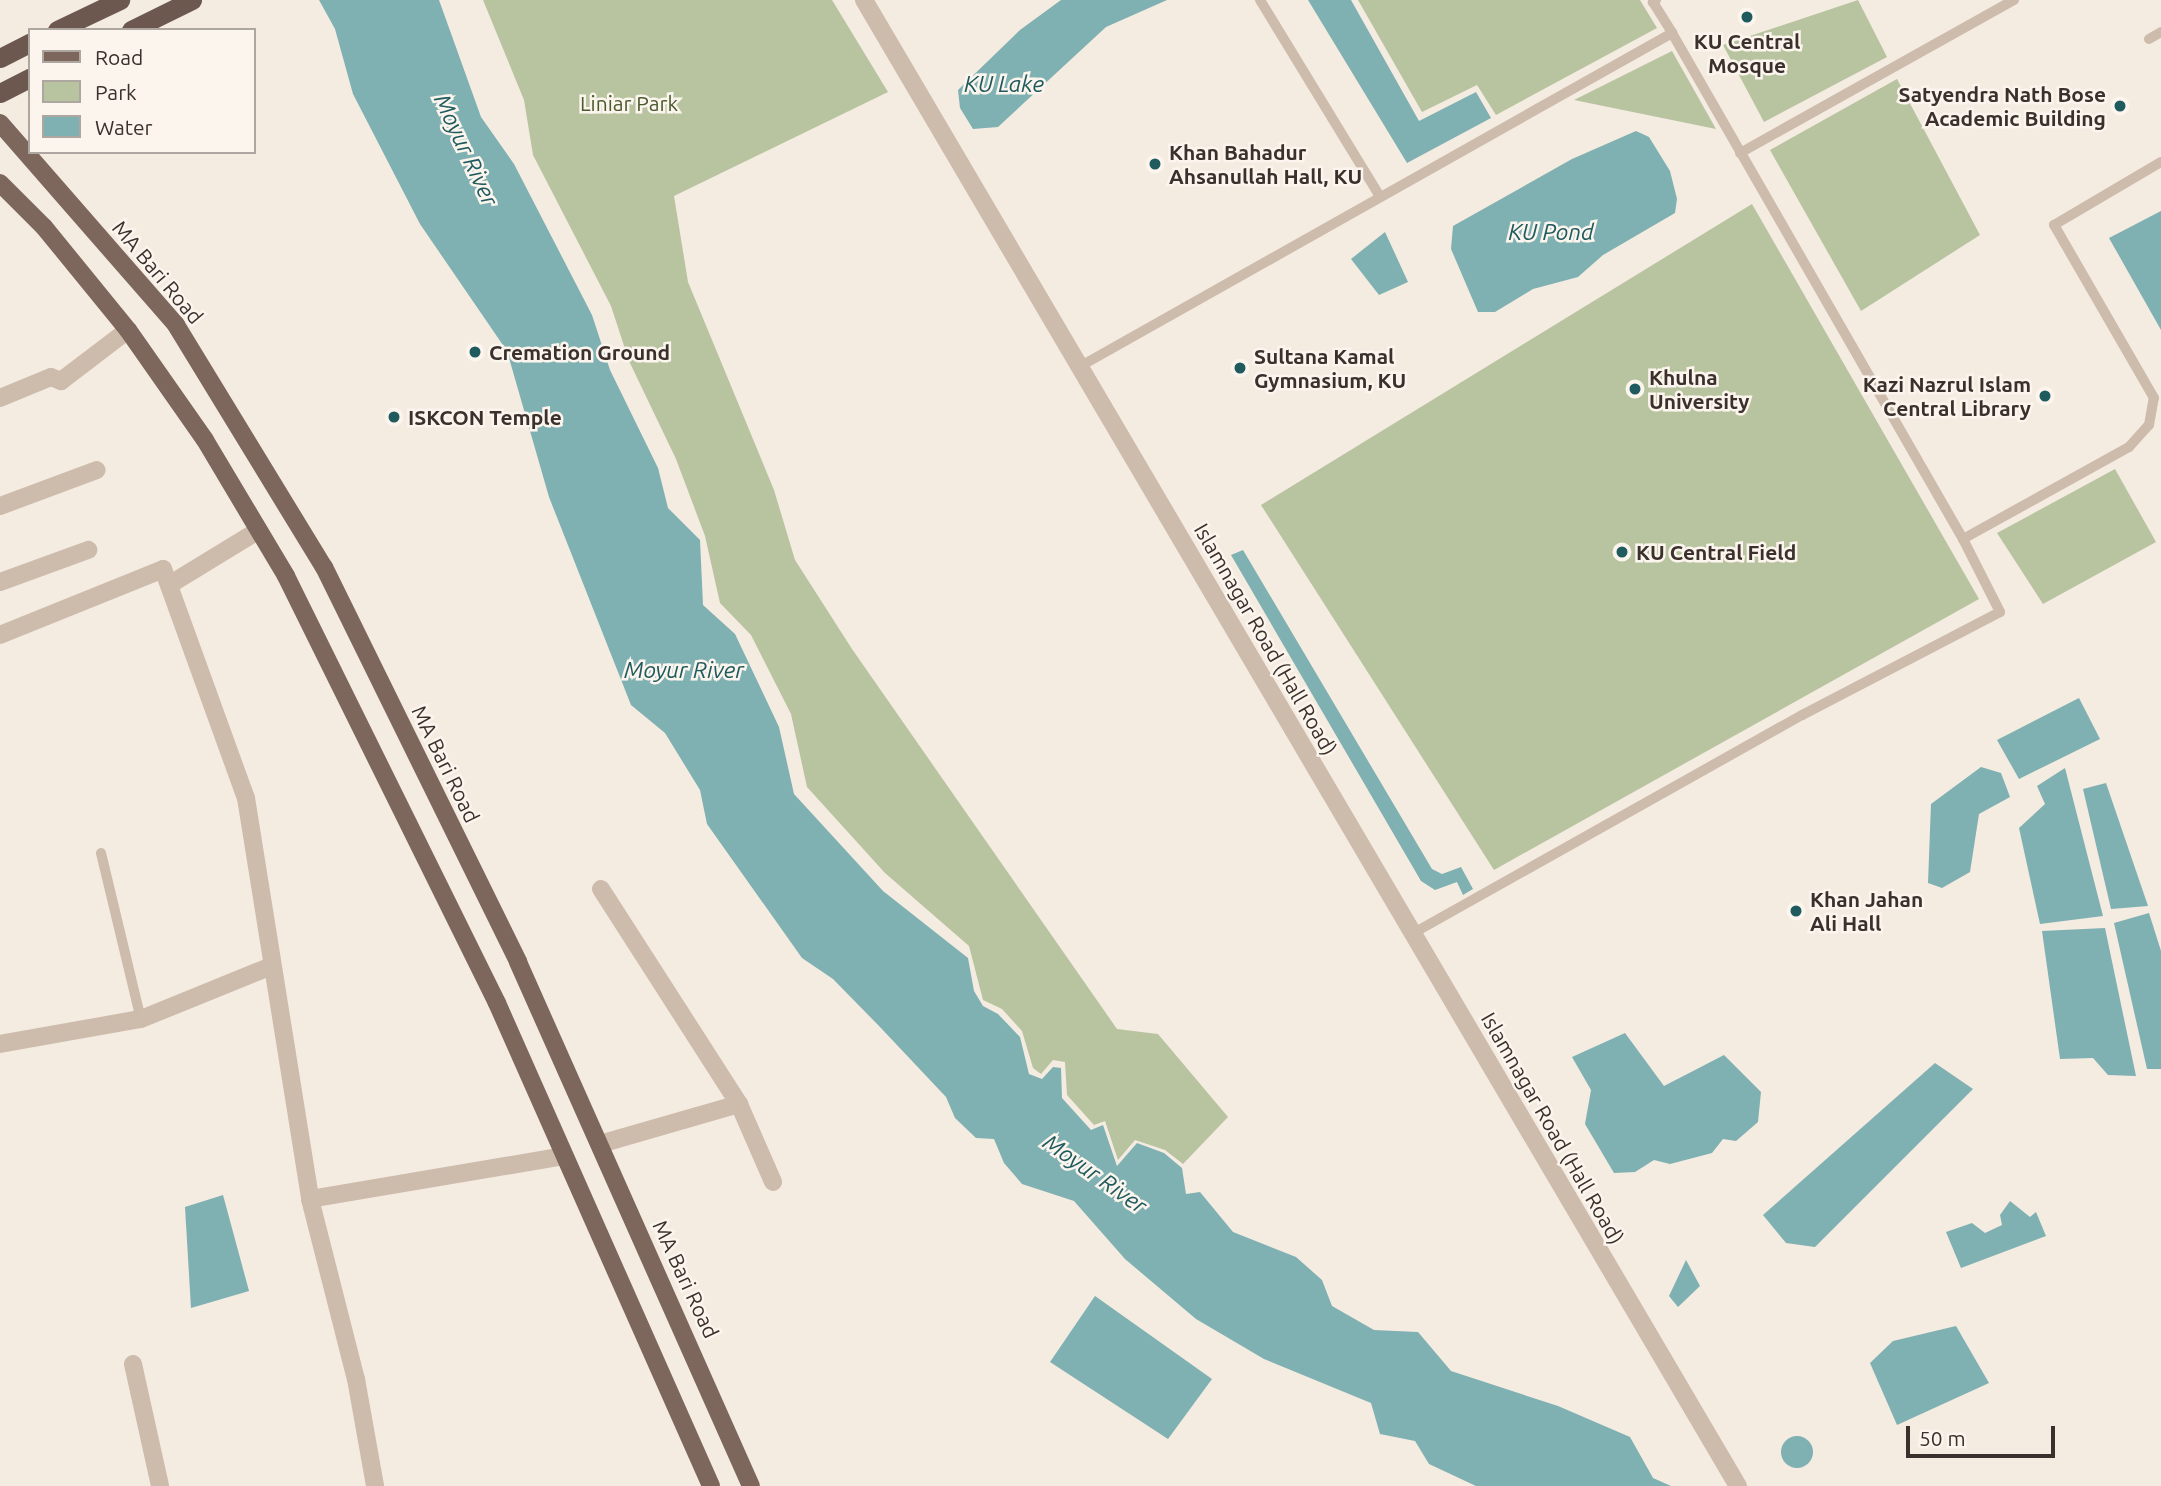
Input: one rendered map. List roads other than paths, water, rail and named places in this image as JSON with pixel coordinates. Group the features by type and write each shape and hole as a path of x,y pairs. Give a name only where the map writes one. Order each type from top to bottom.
{"highway":[{"path":"61,28 120,0"},
{"path":"135,28 192,0"},
{"path":"0,58 28,44"},
{"path":"0,93 28,79"}],"main road":[{"name":"MA Bari Road","path":"0,123 176,325 252,444 324,567 518,962 751,1486"},
{"path":"0,183 44,227 128,330 205,440 286,576 497,1003 711,1486"}],"street":[{"name":"Islamnagar Road (Hall Road)","path":"864,0 1738,1486"},
{"path":"0,398 51,377 61,380 128,330"},
{"path":"0,506 97,470"},
{"path":"169,584 258,530"},
{"path":"0,582 88,550"},
{"path":"0,635 163,569 246,797 269,967 310,1199 356,1379 375,1486"},
{"path":"601,889 739,1104 773,1182"},
{"path":"0,1044 141,1018 269,967"},
{"path":"600,1144 739,1104"},
{"path":"310,1199 563,1157"},
{"path":"133,1364 160,1486"}],"lane":[{"path":"1260,0 1379,195"},
{"path":"1740,153 2014,0"},
{"path":"1412,934 1757,739 2000,612 1964,539 1653,1"},
{"path":"2149,39 2161,32"},
{"path":"1079,367 1379,195 1672,33"},
{"path":"1964,539 2140,439 2149,425 2157,396 2054,225 2161,162"},
{"path":"101,853 141,1018"}],"water":[{"name":"Moyur River","path":"319,0 439,0 481,117 514,164 592,315 610,370 658,468 668,508 700,540 703,605 735,634 779,727 794,794 883,891 968,958 974,991 983,1006 998,1014 1020,1037 1029,1074 1042,1079 1053,1067 1061,1068 1062,1098 1091,1130 1103,1125 1117,1166 1137,1143 1164,1153 1182,1168 1186,1194 1200,1192 1233,1232 1296,1257 1322,1280 1332,1306 1374,1330 1418,1332 1451,1371 1558,1406 1630,1437 1653,1478 1671,1486 1476,1486 1429,1464 1415,1441 1380,1434 1371,1403 1264,1359 1196,1319 1125,1259 1074,1201 1022,1184 1004,1163 994,1139 976,1138 955,1118 946,1097 880,1027 833,979 802,958 707,824 700,790 665,733 631,705 549,497 507,351 420,224 353,94 335,29"},
{"name":"KU Lake","path":"1061,0 1167,0 1106,27 998,127 973,129 960,108 958,90 1020,30"},
{"path":"1308,0 1351,0 1419,121 1476,92 1491,118 1407,163"},
{"name":"KU Pond","path":"1636,131 1649,137 1670,171 1677,199 1675,213 1603,255 1578,277 1533,289 1495,312 1478,312 1451,249 1453,226 1572,159"},
{"path":"2161,211 2161,330 2109,238"},
{"path":"1385,232 1408,282 1379,295 1351,259"},
{"path":"1243,550 1432,869 1442,874 1461,867 1473,889 1463,895 1457,882 1435,890 1421,881 1231,555"},
{"path":"2079,698 2100,739 2019,779 1997,740"},
{"path":"1981,767 2001,773 2010,797 1979,814 1970,872 1942,888 1928,883 1931,804"},
{"path":"2065,768 2103,916 2040,924 2019,828 2045,804 2037,786"},
{"path":"2106,783 2148,906 2111,909 2083,789"},
{"path":"2149,913 2161,951 2161,1069 2147,1069 2114,923"},
{"path":"2105,928 2136,1076 2108,1075 2093,1058 2060,1059 2042,931"},
{"path":"1625,1033 1664,1086 1724,1055 1761,1092 1758,1122 1736,1141 1723,1139 1712,1153 1670,1164 1654,1160 1635,1172 1614,1173 1585,1124 1591,1090 1572,1057"},
{"path":"1935,1063 1973,1089 1815,1247 1786,1243 1763,1215"},
{"path":"223,1195 249,1291 191,1308 185,1207"},
{"path":"2010,1201 2030,1217 2036,1212 2046,1236 1961,1268 1946,1232 1972,1223 1985,1233 2002,1225 2000,1215"},
{"path":"1686,1260 1700,1286 1678,1307 1669,1296"},
{"path":"1095,1296 1212,1379 1168,1439 1050,1362"},
{"path":"1956,1326 1989,1383 1897,1425 1870,1363 1893,1341"},
{"path":"1797,1436 1809,1440 1813,1452 1809,1464 1797,1468 1785,1464 1781,1452 1785,1440"}],"place":[{"name":"KU Central Mosque","path":"1747,17"},
{"name":"Satyendra Nath Bose Academic Building","path":"2120,106"},
{"name":"Khan Bahadur Ahsanullah Hall, KU","path":"1155,164"},
{"name":"Cremation Ground","path":"475,352"},
{"name":"Sultana Kamal Gymnasium, KU","path":"1240,368"},
{"name":"Khulna University","path":"1635,389"},
{"name":"Kazi Nazrul Islam Central Library","path":"2045,396"},
{"name":"ISKCON Temple","path":"394,417"},
{"name":"KU Central Field","path":"1622,552"},
{"name":"Khan Jahan Ali Hall","path":"1796,911"}],"park label":[{"name":"Liniar Park","path":"629,103"}]}
